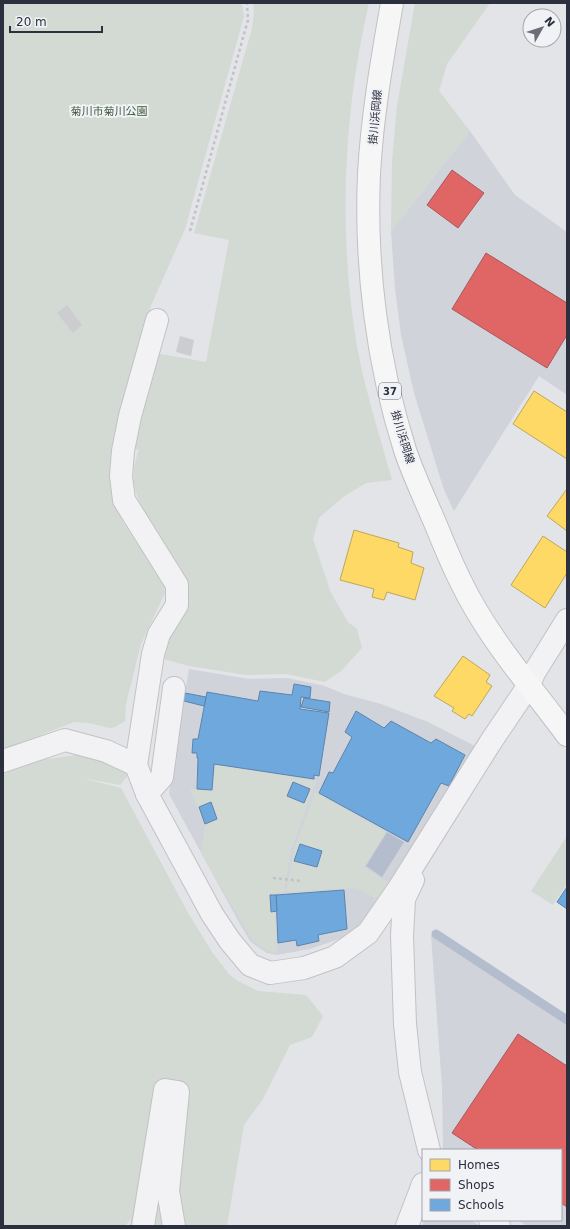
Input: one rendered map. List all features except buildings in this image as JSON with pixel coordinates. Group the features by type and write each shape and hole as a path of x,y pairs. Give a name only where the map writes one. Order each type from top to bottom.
{"main road":[{"name":"掛川浜岡線","path":"392,3 377,86 369,173 370,265 381,346 392,398 405,449 460,581 492,635 567,735"}],"street":[{"path":"156,320 130,416 120,476 124,500 177,585 178,595 176,605 159,634 154,654 136,765 147,794 212,914 230,941 250,965 270,973 304,968 335,957 368,933 429,841 490,743 530,685 534,673 567,620"},
{"path":"147,794 162,777 174,688"},
{"path":"3,761 65,740 106,751 136,765"},
{"path":"429,841 404,899 402,936 405,1024 410,1072 429,1149"},
{"path":"143,1226 165,1090 178,1092 168,1191 174,1226"},
{"path":"407,1226 422,1187"}],"path":[{"path":"190,231 248,20 247,3"},
{"path":"273,878 302,881"}],"shaded area":[{"path":"470,131 515,195 567,232 567,395 539,376 454,511 444,490 414,393 401,335 395,289 391,231"},
{"path":"189,669 249,679 287,678 325,686 344,694 381,704 428,722 477,747 362,922 352,932 342,938 310,949 277,955 267,953 250,941 241,926 169,794"},
{"path":"431,935 567,1025 567,1226 527,1226 519,1221 562,1221 562,1149 443,1149 442,1087"},
{"path":"424,1221 472,1221 480,1226 422,1226"}],"green space":[{"name":"菊川市菊川公園","path":"3,3 242,3 244,16 185,229 146,317 110,476 114,504 124,524 164,584 165,593 141,644 126,704 125,721 115,727 110,728 89,723 74,722 3,750"},
{"path":"253,3 369,3 353,87 349,131 346,174 347,261 351,304 360,363 368,397 392,480 366,483 343,497 319,518 313,539 331,593 348,622 357,629 362,648 341,671 325,682 286,674 246,675 189,666 167,660 161,656 171,632 188,599 187,580 139,500 134,482 135,462 139,450 132,447 156,353 206,362 229,240 194,233 252,28 254,12"},
{"path":"415,3 490,3 447,64 439,91 470,131 391,231 392,161 397,106"},
{"path":"106,751 136,765 120,785 82,778 121,788 187,911 212,952 229,974 238,981 258,991 306,995 323,1016 312,1037 290,1045 263,1099 244,1125 227,1226 130,1226 131,1219 125,1226 3,1226 3,765"},
{"path":"221,765 316,781 291,850 284,892 274,893 277,953 268,951 252,940 201,853 205,825 190,789 213,791 215,766"},
{"path":"315,792 386,832 364,867 388,882 376,899 361,890 353,888 286,892 294,850"},
{"path":"567,836 567,884 553,905 531,891"}],"water":[{"path":"387,832 404,842 382,877 366,866"}],"waterway":[{"path":"436,934 567,1020"}]}
